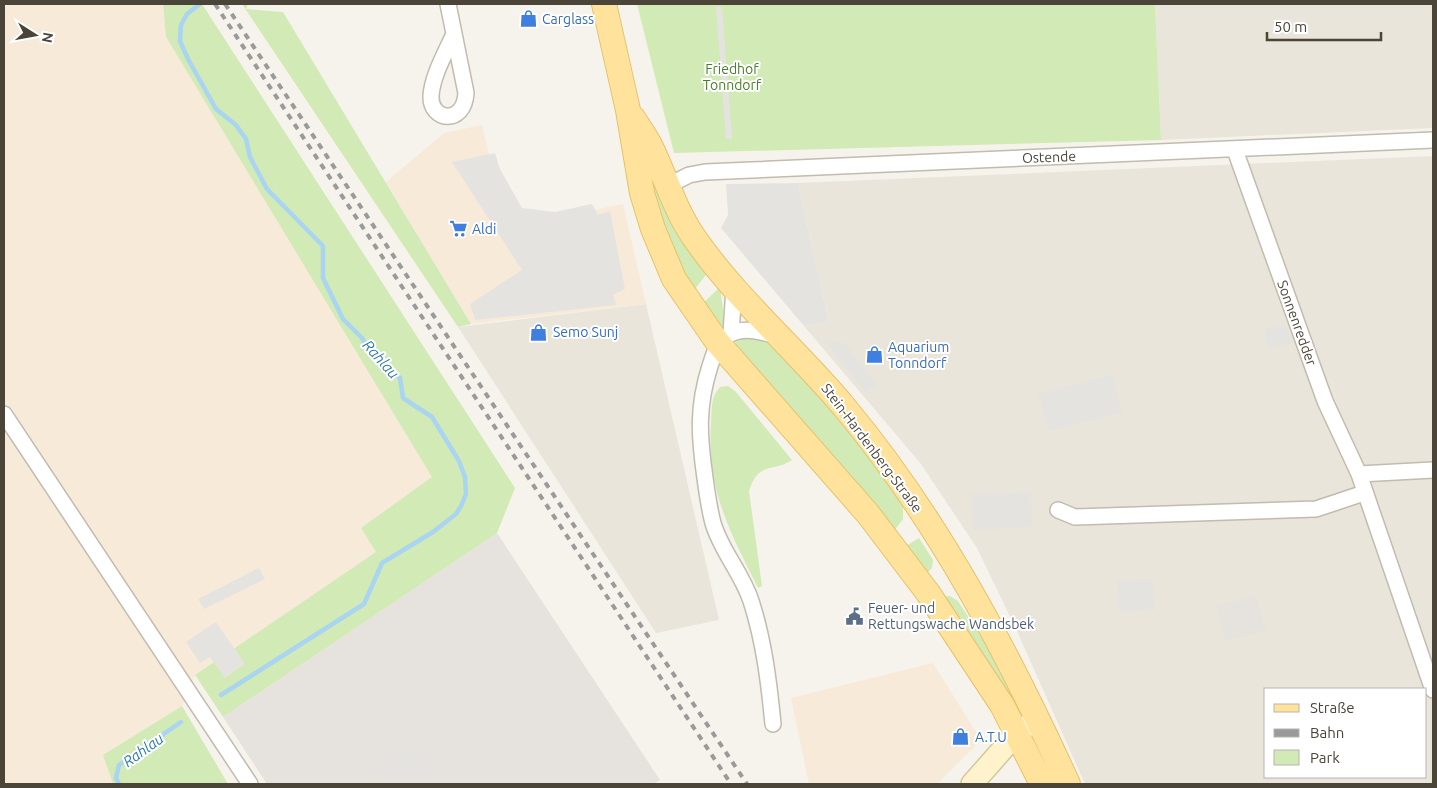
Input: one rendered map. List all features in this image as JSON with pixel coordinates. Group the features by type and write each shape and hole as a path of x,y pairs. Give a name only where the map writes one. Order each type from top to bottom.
{"main road":[{"path":"604,4 628,110 642,193 664,256 685,298 724,338 892,545 966,649 1017,733 1042,784"},
{"name":"Stein-Hardenberg-Straße","path":"628,110 650,146 667,186 693,235 734,288 783,338 846,409 940,539 968,584 1068,784"},
{"path":"972,784 1017,733 1037,719"}],"street":[{"path":"448,4 466,93 464,107 460,112 457,115 447,116 436,110 431,98 436,78 454,34"},
{"name":"Ostende","path":"667,186 689,175 705,172 1433,140"},
{"name":"Sonnenredder","path":"1235,150 1325,401 1358,474 1433,690"},
{"path":"734,288 724,338 703,390 699,416 700,443 709,506 717,534 744,582 751,601 766,662 773,724"},
{"path":"724,338 744,330 783,338"},
{"path":"4,414 250,784"},
{"path":"1358,474 1433,470"},
{"path":"1058,510 1074,517 1316,509 1364,494"}],"shaded area":[{"path":"4,4 163,4 166,37 433,477 361,528 376,552 195,675 182,706 103,755 113,784 4,784"},
{"path":"1155,4 1433,4 1433,128 1161,140"},
{"path":"716,7 722,7 732,139 726,139"},
{"path":"482,125 506,228 623,204 646,304 471,324 386,182 444,133"},
{"path":"495,153 500,169 522,208 555,212 592,204 598,215 610,211 625,289 613,295 616,305 475,320 470,304 522,270 452,162"},
{"path":"1433,156 1433,784 1085,784 1016,629 977,548 921,464 804,326 829,322 798,183"},
{"path":"798,183 829,322 804,326 721,228 728,215 726,184"},
{"path":"646,304 719,620 656,633 458,327"},
{"path":"1285,323 1294,343 1268,349 1264,329"},
{"path":"823,339 845,343 877,385 865,392"},
{"path":"1112,375 1122,413 1049,431 1038,394"},
{"path":"1031,492 1032,527 973,530 971,495"},
{"path":"497,533 660,780 653,784 267,784 223,717"},
{"path":"259,568 265,579 204,609 198,599"},
{"path":"1153,579 1155,610 1119,612 1117,581"},
{"path":"1256,596 1266,631 1225,641 1216,606"},
{"path":"216,622 245,664 225,678 210,657 200,663 186,642"},
{"path":"933,663 979,737 974,747 937,784 809,784 791,698"},
{"path":"417,741 441,784 388,784 376,764"}],"green space":[{"path":"163,4 202,4 515,488 497,533 223,717 195,675 376,552 361,528 432,477 166,37"},
{"path":"242,4 248,4 246,9 283,12 471,324 458,327"},
{"name":"Friedhof Tonndorf","path":"637,4 1155,4 1161,140 674,153"},
{"path":"646,163 709,271 691,294 671,257"},
{"path":"720,287 725,324 716,329 699,307"},
{"path":"746,337 764,339 818,395 829,403 903,497 903,519 894,531 732,350 737,340"},
{"path":"728,386 736,392 792,460 762,471 753,481 749,491 762,586 758,588 729,528 716,490 713,470 711,447 712,404 720,387"},
{"path":"919,538 933,560 932,568 926,574 906,546"},
{"path":"950,596 958,601 1007,677 1020,708 1016,710 942,597"},
{"path":"182,706 228,784 113,784 103,755"}],"waterway":[{"name":"Rahlau","path":"200,4 187,14 181,25 180,41 188,59 216,109 236,125 246,139 250,157 267,189 323,246 323,278 343,319 362,338 369,350 400,378 403,398 432,417 459,461 465,477 466,494 456,514 433,532 382,563 364,604 221,695"},
{"name":"Rahlau","path":"119,784 116,778 119,765 181,722"}],"railway":[{"path":"215,4 731,784"},
{"path":"225,4 747,784"}],"place":[{"name":"Carglass","path":"528,19"},
{"name":"Aldi","path":"458,229"},
{"name":"Semo Sunj","path":"539,332"},
{"name":"Aquarium Tonndorf","path":"874,355"},
{"name":"Feuer- und Rettungswache Wandsbek","path":"854,616"},
{"name":"A.T.U","path":"961,737"}]}
